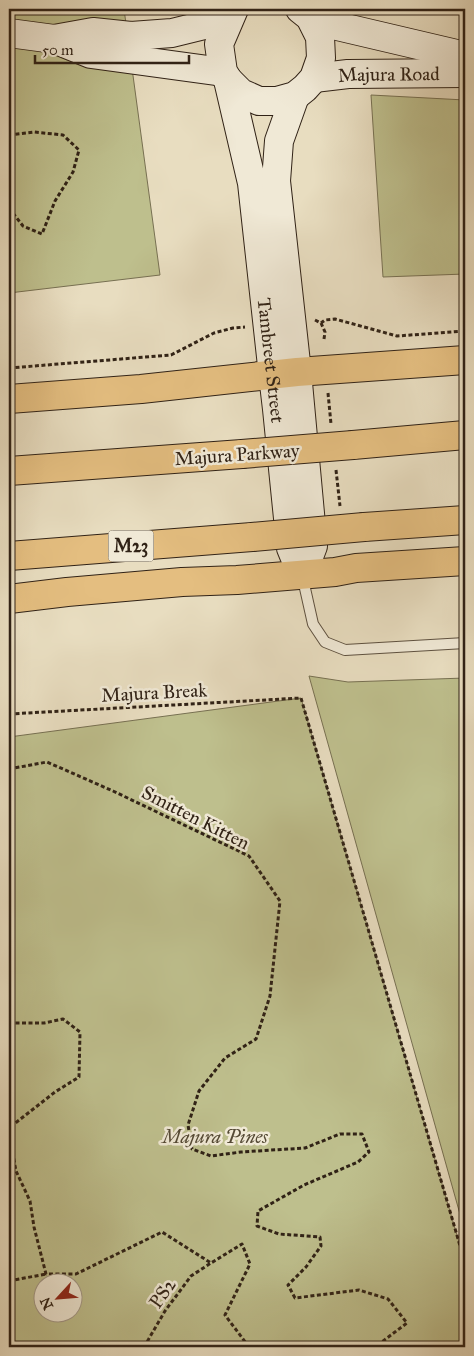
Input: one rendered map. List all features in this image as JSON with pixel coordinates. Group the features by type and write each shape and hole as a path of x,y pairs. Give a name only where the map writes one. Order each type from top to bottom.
{"highway":[{"path":"9,400 141,389 285,373 465,360"},
{"name":"Majura Parkway","path":"9,471 465,435"},
{"name":"M23","path":"9,556 465,520"},
{"path":"9,598 182,582 302,575 356,568 465,561"}],"main road":[{"name":"Majura Road","path":"305,13 333,25 465,56"},
{"name":"Tambreet Street","path":"279,324 276,181 279,140 304,87 321,58 320,37 305,13"},
{"name":"Tambreet Street","path":"231,14 218,44 252,183 279,324 285,373 278,409 291,548 302,575"},
{"path":"54,39 93,32 131,36 172,33 231,14"},
{"path":"9,33 54,39 91,54 226,76"},
{"name":"Majura Road","path":"226,76 241,93 258,101 277,102 304,87 348,74 465,73"}],"lane":[{"path":"302,575 313,624 325,642 346,650 465,643"}],"path":[{"path":"9,135 34,132 63,135 79,150 73,172 56,200 42,234 23,226 9,208"},
{"path":"9,368 157,357 172,354 214,333 233,328 314,319 321,323 325,332 324,339"},
{"path":"321,323 325,320 336,319 397,336 465,331"},
{"name":"Majura Break","path":"9,714 301,698 465,1263"},
{"name":"Smitten Kitten","path":"9,769 47,762 113,791 249,856 280,902 270,996 256,1039 225,1058 199,1091 188,1125 192,1149 211,1156 305,1148 340,1134 362,1134 369,1152 358,1162 304,1185 258,1210 257,1226 279,1234 320,1237 321,1246 306,1268 288,1285 295,1298 359,1290 388,1299 407,1323 375,1347"},
{"path":"9,1023 44,1023 63,1019 80,1032 79,1077 55,1092 9,1128"},
{"path":"9,1133 16,1171 30,1201 34,1227 46,1274"},
{"path":"76,1274 162,1232 211,1263"},
{"name":"PS2","path":"144,1347 165,1311 191,1276 242,1244 250,1264 225,1315 249,1347"},
{"path":"9,1281 32,1277"}],"green space":[{"path":"9,9 124,9 160,275 9,293"},
{"path":"371,95 465,100 465,274 383,277"},
{"path":"309,676 348,682 465,678 465,1232"},
{"name":"Majura Pines","path":"301,698 465,1263 465,1347 9,1347 9,737"}]}
